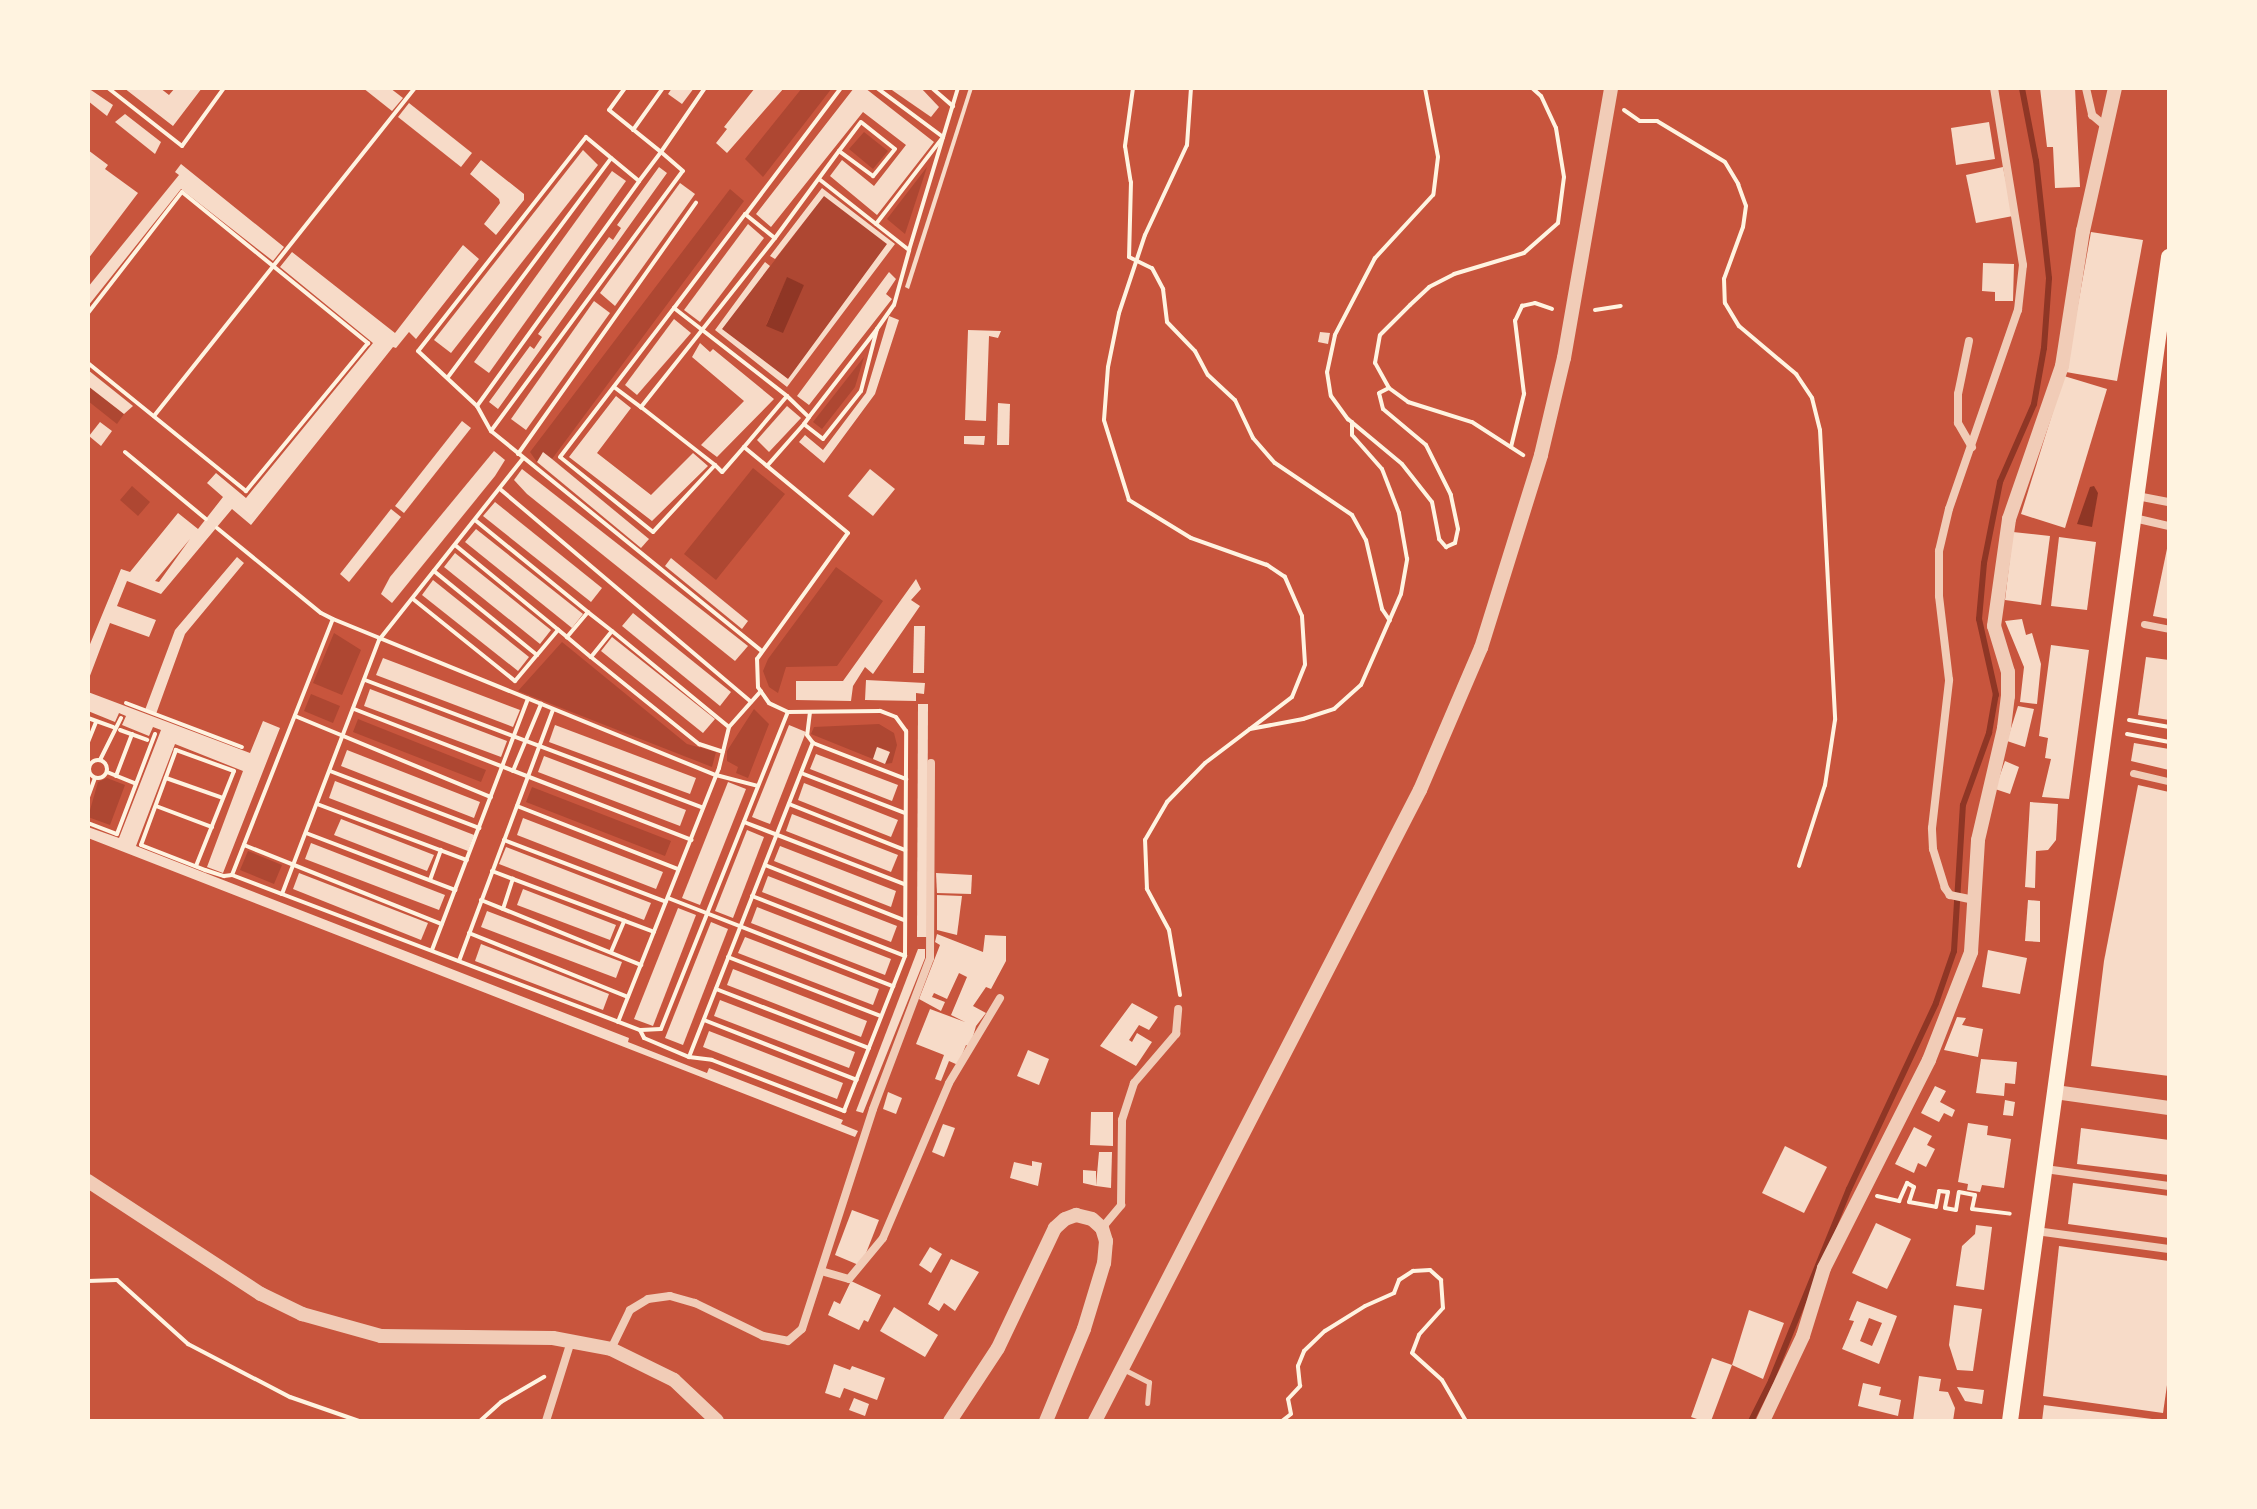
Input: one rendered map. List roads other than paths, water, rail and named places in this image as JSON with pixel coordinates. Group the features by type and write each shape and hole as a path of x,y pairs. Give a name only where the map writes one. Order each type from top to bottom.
{"main road":[{"path":"2010,1421 2167,293 2169,257"}],"street":[{"path":"1095,1421 1420,790 1481,648 1540,460 1580,276 1611,88"},
{"path":"1968,900 1950,895 1933,849 1932,828 1949,680 1939,596 1939,551 1949,509 2018,310 2023,265 1994,88"},
{"path":"2086,88 2092,115 2105,126"},
{"path":"1763,1421 1803,1336 1824,1268 1929,1060 1971,952 1968,900 2008,696 2008,672 1994,626 2009,519 2062,366 2083,231 2115,88"},
{"path":"1969,341 1958,394 1958,423 1972,447"},
{"path":"2137,496 2169,502"},
{"path":"2134,518 2169,526"},
{"path":"2144,624 2169,629"},
{"path":"611,1349 630,1310 648,1299 670,1296 695,1303 763,1336 788,1341 802,1329 873,1109 930,958 931,763"},
{"path":"2133,773 2169,781"},
{"path":"821,1271 849,1279 883,1238 949,1083 1000,998"},
{"path":"1102,1228 1121,1205 1122,1120 1134,1083 1176,1034 1178,1009"},
{"path":"2055,1092 2169,1108"},
{"path":"2045,1169 2169,1186"},
{"path":"88,1181 261,1294 338,1327 381,1336 571,1340 611,1349 674,1380 717,1421"},
{"path":"950,1421 998,1348 1055,1228 1076,1215 1092,1219 1102,1228 1106,1241 1099,1284 1046,1421"},
{"path":"2036,1231 2169,1249"},
{"path":"546,1421 571,1340"}],"lane":[{"path":"1120,1368 1149,1382 1147,1403"}],"waterway":[{"path":"1751,1421 1771,1381 1849,1189 1936,1003 1954,951 1963,805 1989,733 1996,695 1979,619 1984,563 2000,482 2034,404 2044,348 2049,278 2036,161 2022,88"}]}
